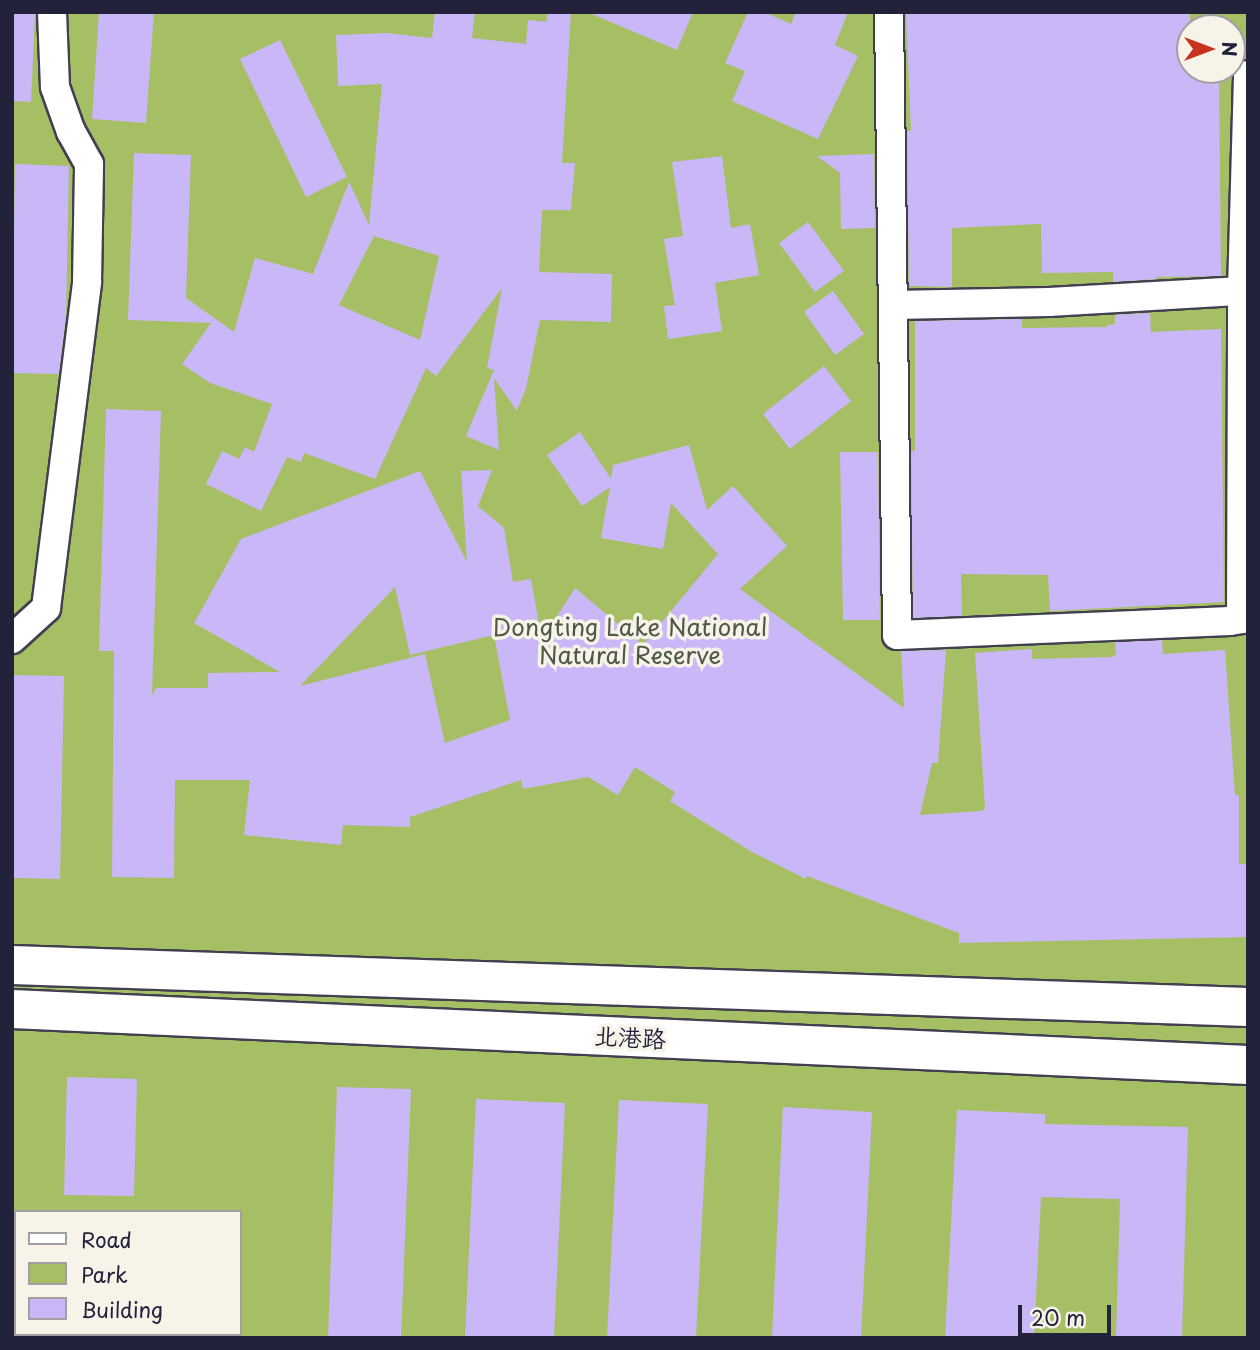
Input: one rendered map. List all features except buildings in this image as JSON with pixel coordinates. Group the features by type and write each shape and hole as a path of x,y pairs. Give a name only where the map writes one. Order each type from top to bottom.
{"main road":[{"name":"北港路","path":"12,965 1248,1007"},
{"name":"北港路","path":"12,1009 1248,1065"}],"street":[{"path":"12,639 46,608 87,282 89,164 71,132 55,87 52,12"},
{"path":"889,12 897,635 1245,618 1242,291 1248,75"},
{"path":"893,305 1049,302 1242,291"}],"green space":[{"name":"Dongting Lake National Natural Reserve","path":"12,12 1248,12 1248,1338 12,1338"}]}
